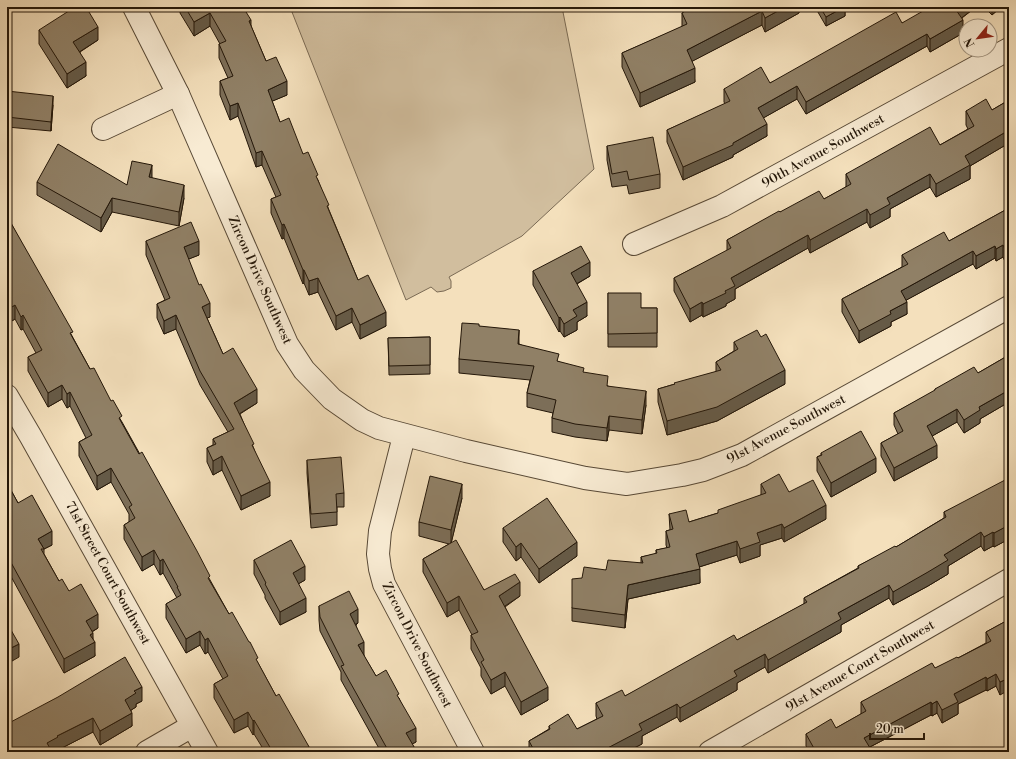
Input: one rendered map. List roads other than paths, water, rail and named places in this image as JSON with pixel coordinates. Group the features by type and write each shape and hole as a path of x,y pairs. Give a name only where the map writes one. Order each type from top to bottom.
{"street":[{"name":"Zircon Drive Southwest","path":"134,7 178,94 287,344 304,370 336,402 362,420 379,428 404,436 380,531 378,554 380,569 384,584 473,752"},
{"name":"90th Avenue Southwest","path":"634,244 722,206 1009,49"},
{"path":"104,129 178,94"},
{"name":"91st Avenue Southwest","path":"404,436 585,478 627,484 682,475 716,466 742,455 1009,307"},
{"name":"71st Street Court Southwest","path":"7,396 207,752"},
{"name":"91st Avenue Court Southwest","path":"710,752 1009,580"},
{"path":"147,752 192,726"}]}
